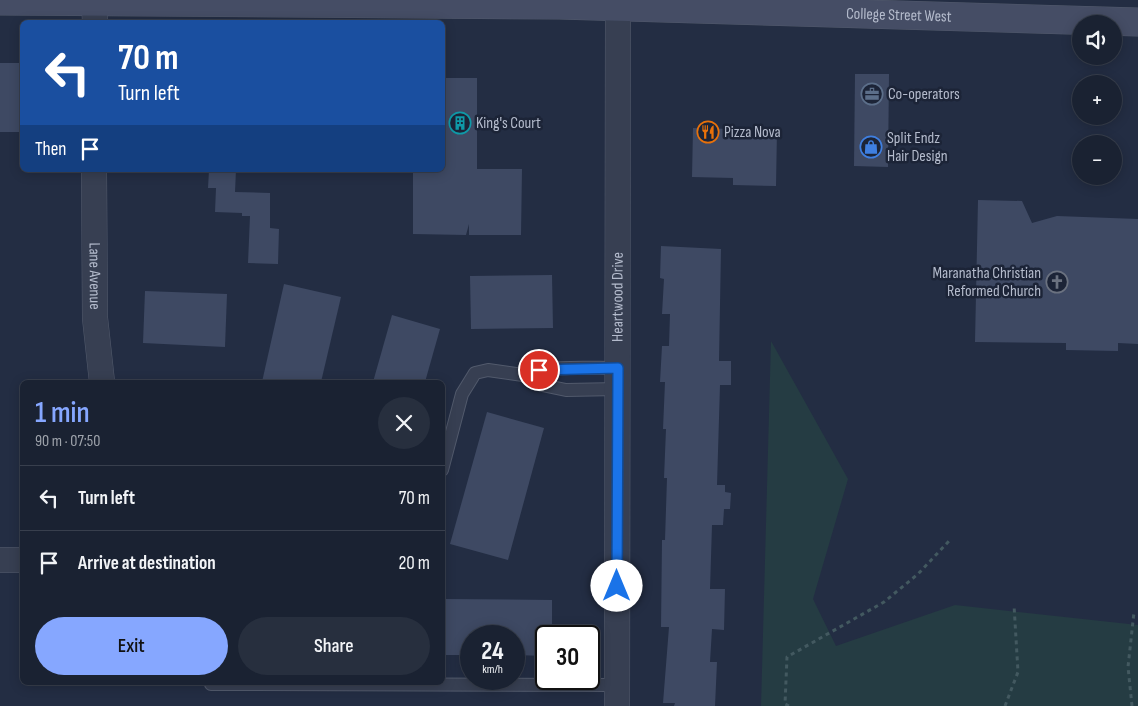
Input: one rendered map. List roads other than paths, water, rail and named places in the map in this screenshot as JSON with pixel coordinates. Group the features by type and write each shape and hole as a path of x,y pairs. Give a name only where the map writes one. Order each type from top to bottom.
{"main road":[{"name":"College Street West","path":"0,1 94,0 559,5 1138,22"}],"street":[{"path":"94,0 95,20"},
{"name":"Heartwood Drive","path":"617,695 618,8"},
{"name":"Lane Avenue","path":"94,172 95,318 102,380"},
{"path":"0,560 20,560"}],"lane":[{"path":"523,375 539,370 559,368 618,379"},
{"path":"445,459 462,394 475,373 488,370 523,375 542,385 566,390 618,379"},
{"path":"430,685 617,695"}],"place":[{"name":"Co-operators","path":"872,94"},
{"name":"King's Court","path":"460,123"},
{"name":"Pizza Nova","path":"708,132"},
{"name":"Split Endz Hair Design","path":"871,147"},
{"name":"Maranatha Christian Reformed Church","path":"1057,282"}]}
